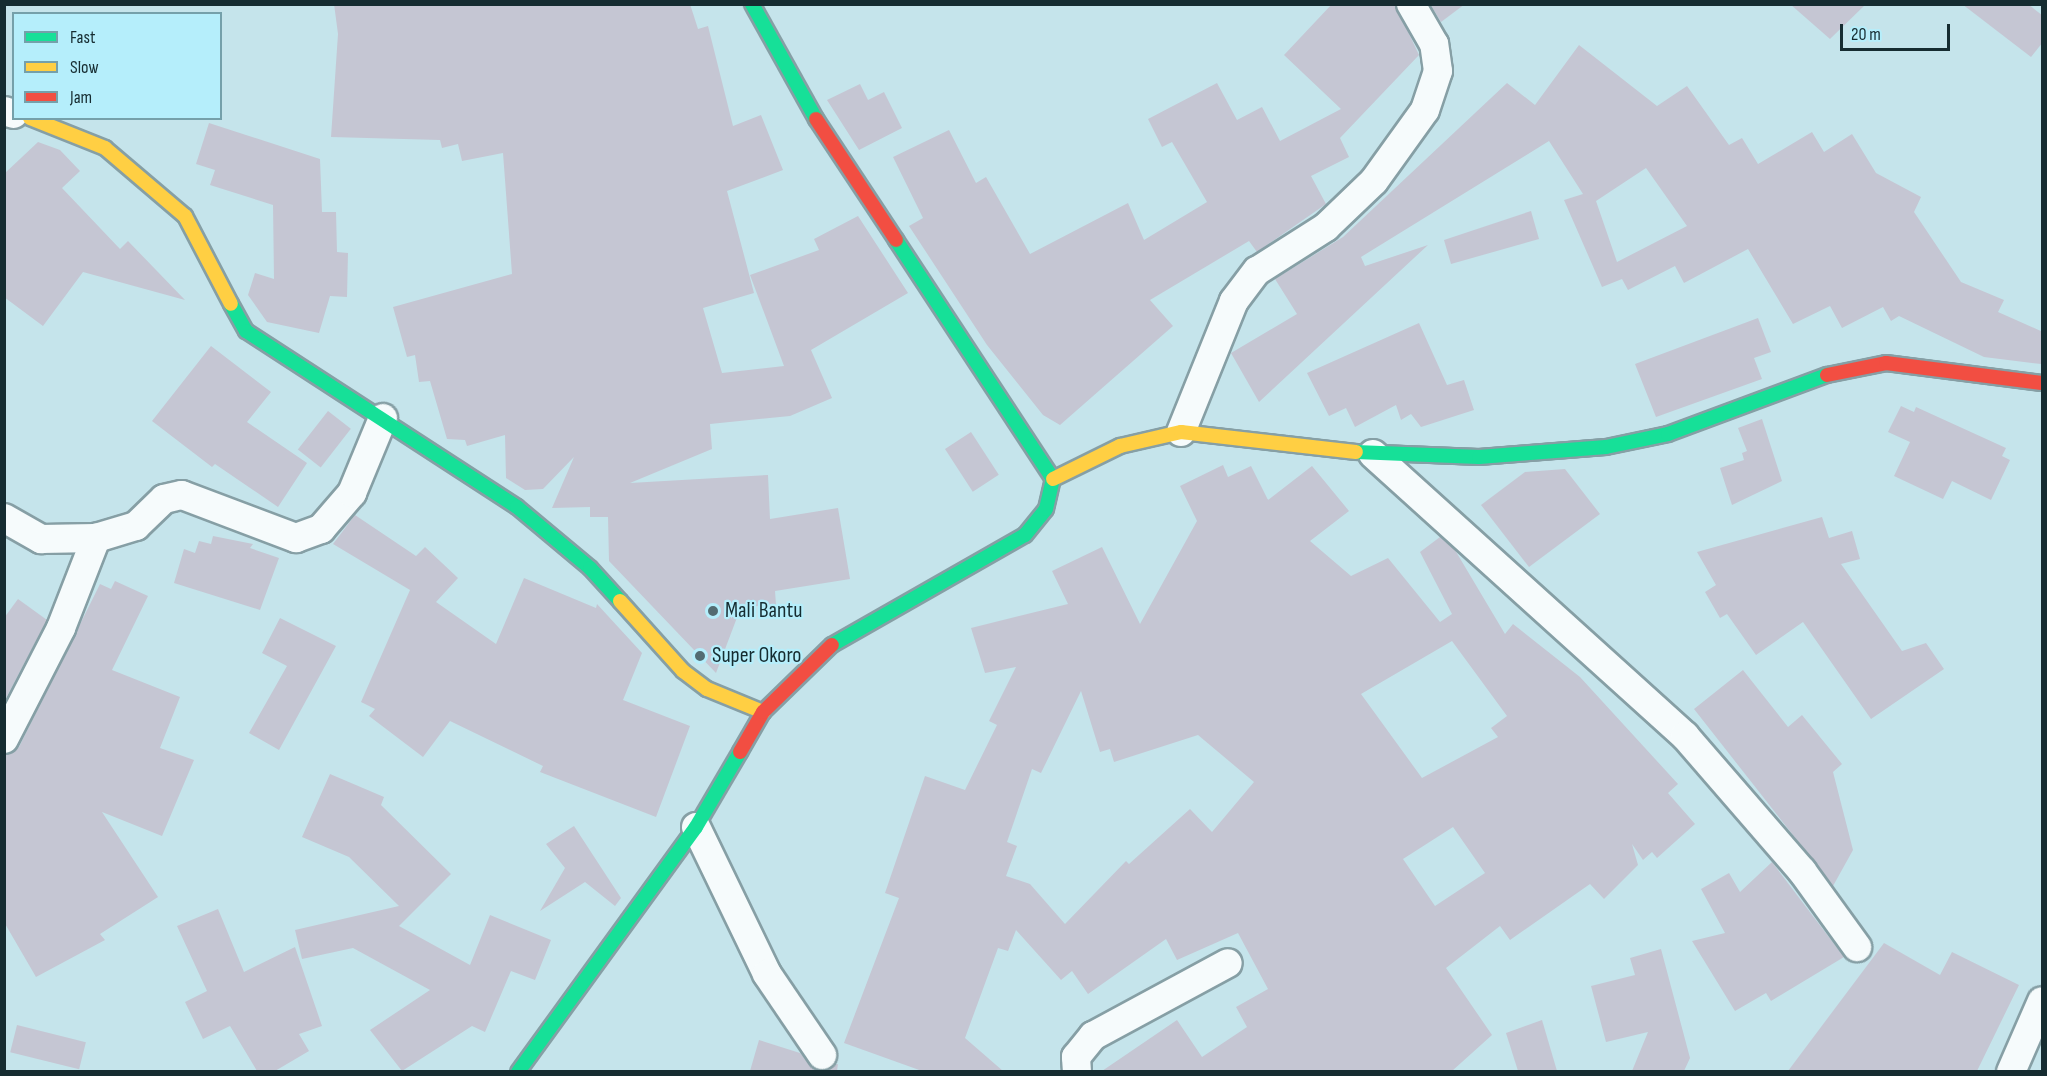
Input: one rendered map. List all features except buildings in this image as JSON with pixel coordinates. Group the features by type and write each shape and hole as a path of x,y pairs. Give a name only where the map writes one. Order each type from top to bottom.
{"street":[{"path":"518,1071 696,827 763,712 815,657 875,616 1025,535 1046,509 1053,479 818,120 752,4"},
{"path":"1181,432 1234,301 1257,271 1326,227 1374,181 1425,110 1438,71 1434,44 1411,4"},
{"path":"35,120 105,148 152,184 185,216 246,332 383,418 551,534 590,568 682,671 707,688 763,712"},
{"path":"1053,479 1120,446 1181,432 1373,454 1479,457 1606,447 1668,434 1826,375 1886,363 2043,383"},
{"path":"4,518 41,539 96,538 136,526 172,495 278,534 309,535 321,529 352,493 383,418"},
{"path":"1373,454 1685,736 1802,871 1857,947"},
{"path":"4,739 61,628 96,538"},
{"path":"696,827 767,974 822,1055"},
{"path":"1077,1071 1077,1057 1094,1036 1228,963"},
{"path":"2011,1071 2043,1001"}],"traffic: fast":[{"path":"752,4 816,119"},
{"path":"832,645 1025,535 1046,509 1053,479 896,240"},
{"path":"231,304 246,331 517,507 590,568 620,601"},
{"path":"1356,452 1479,457 1606,447 1668,434 1827,375"},
{"path":"518,1072 696,827 740,752"}],"traffic: slow":[{"path":"35,120 105,148 185,216 231,304"},
{"path":"1053,479 1120,446 1181,432 1356,452"},
{"path":"620,601 683,671 707,689 763,712"}],"traffic: jam":[{"path":"816,119 896,240"},
{"path":"1827,375 1886,363 2042,383"},
{"path":"740,752 763,712 832,645"}],"place":[{"name":"Mali Bantu","path":"713,611"},
{"name":"Super Okoro","path":"700,656"}]}
